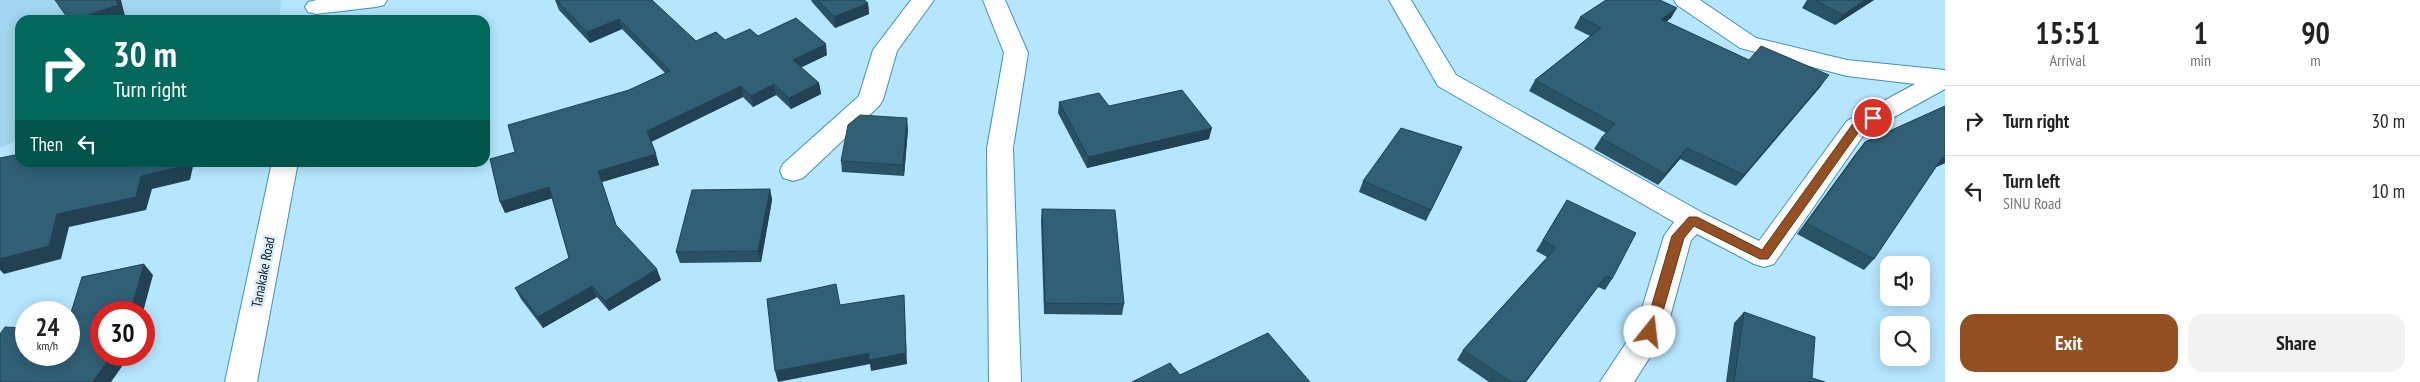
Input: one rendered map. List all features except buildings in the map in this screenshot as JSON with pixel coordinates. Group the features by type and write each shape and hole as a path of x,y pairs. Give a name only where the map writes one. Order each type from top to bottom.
{"street":[{"path":"316,9 376,0"},
{"path":"793,171 870,100 885,50 923,0"},
{"path":"994,0 1016,53 1000,148 1005,382"},
{"path":"1400,0 1447,80 1693,220 1764,256 1856,127 1944,79"},
{"path":"1685,0 1748,44 1847,68 1944,79"},
{"name":"Tanakake Road","path":"240,382 284,167"},
{"path":"1616,382 1650,332 1678,236 1693,220"}],"shaded area":[{"path":"0,0 281,0 280,15 15,15 15,141 0,148"}],"route":[{"path":"1650,332 1678,236 1693,220 1764,256 1856,127 1873,118"}]}
